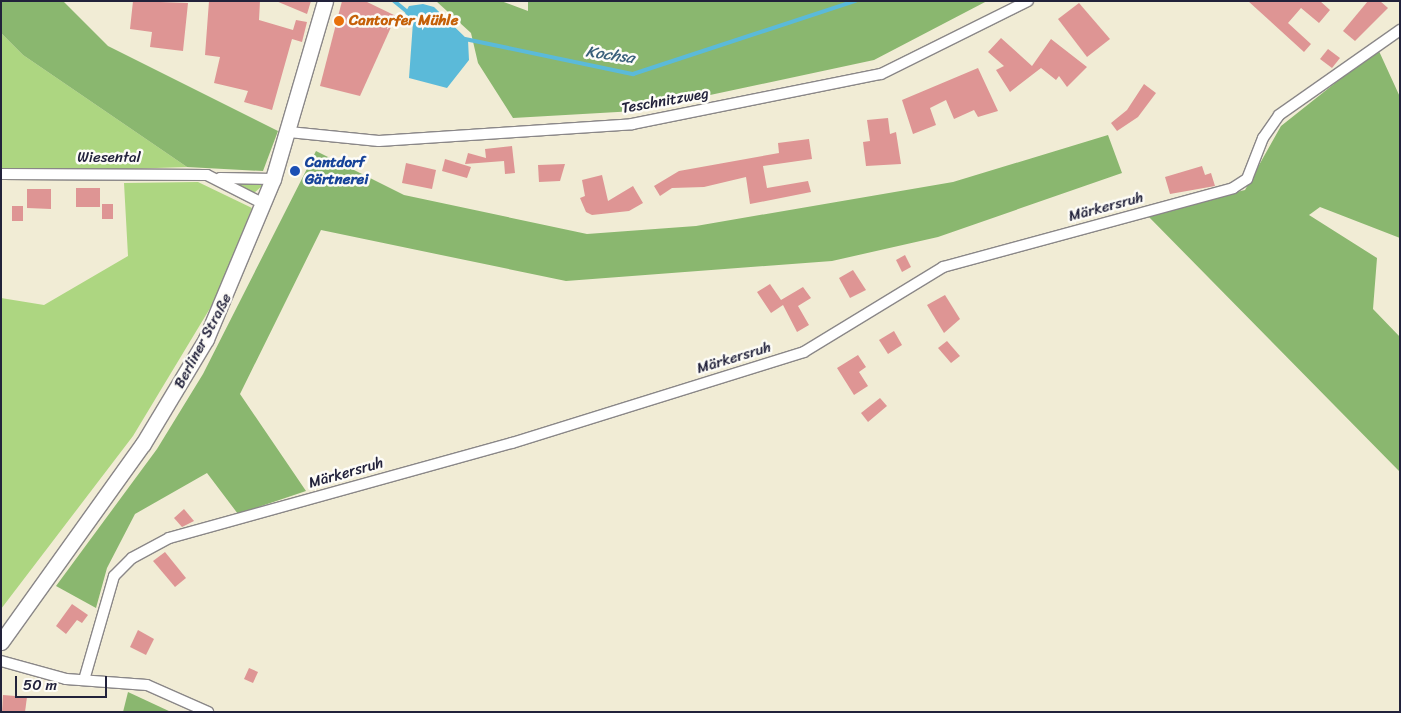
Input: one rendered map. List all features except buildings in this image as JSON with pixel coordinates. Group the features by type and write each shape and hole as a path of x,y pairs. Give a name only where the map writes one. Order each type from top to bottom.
{"main road":[{"name":"Berliner Straße","path":"1,642 172,399 229,292 274,179 325,1"}],"street":[{"name":"Teschnitzweg","path":"289,132 379,141 632,124 881,74 1028,1"},
{"name":"Märkersruh","path":"84,680 114,576 132,558 169,538 512,443 804,352 942,267 1234,188 1247,179 1263,138 1279,115 1400,30"},
{"name":"Wiesental","path":"1,174 184,173 216,178 274,179"},
{"name":"Wiesental","path":"216,178 264,204"},
{"path":"1,661 40,674 147,685 208,712"}],"green space":[{"path":"1,1 63,1 108,46 278,131 263,171 187,167 23,55 1,33"},
{"path":"436,1 501,1 528,11 528,1 987,1 874,60 635,111 513,118 478,63 471,33"},
{"path":"1,33 23,55 187,167 1,173"},
{"path":"1378,49 1400,97 1400,238 1320,207 1309,215 1377,258 1373,309 1400,337 1400,472 1146,214 1245,190 1281,126"},
{"path":"1108,135 1122,173 938,237 832,261 566,281 321,230 240,394 306,491 238,514 207,473 135,514 107,568 96,608 56,586 157,449 203,374 316,151 404,195 587,234 696,226 953,182"},
{"path":"234,181 260,183 262,186 254,193 234,185"},
{"path":"198,182 252,208 215,300 133,436 1,609 1,298 44,305 128,256 124,183"},
{"path":"128,692 171,712 123,712"}],"water":[{"path":"423,4 434,7 468,40 469,60 447,88 409,78 413,22 405,13 409,6"}],"waterway":[{"name":"Kochsa","path":"394,1 409,13"},
{"name":"Kochsa","path":"465,39 633,74 855,1"}],"place":[{"name":"Cantorfer Mühle","path":"339,21"},
{"name":"Cantdorf Gärtnerei","path":"295,171"}]}
